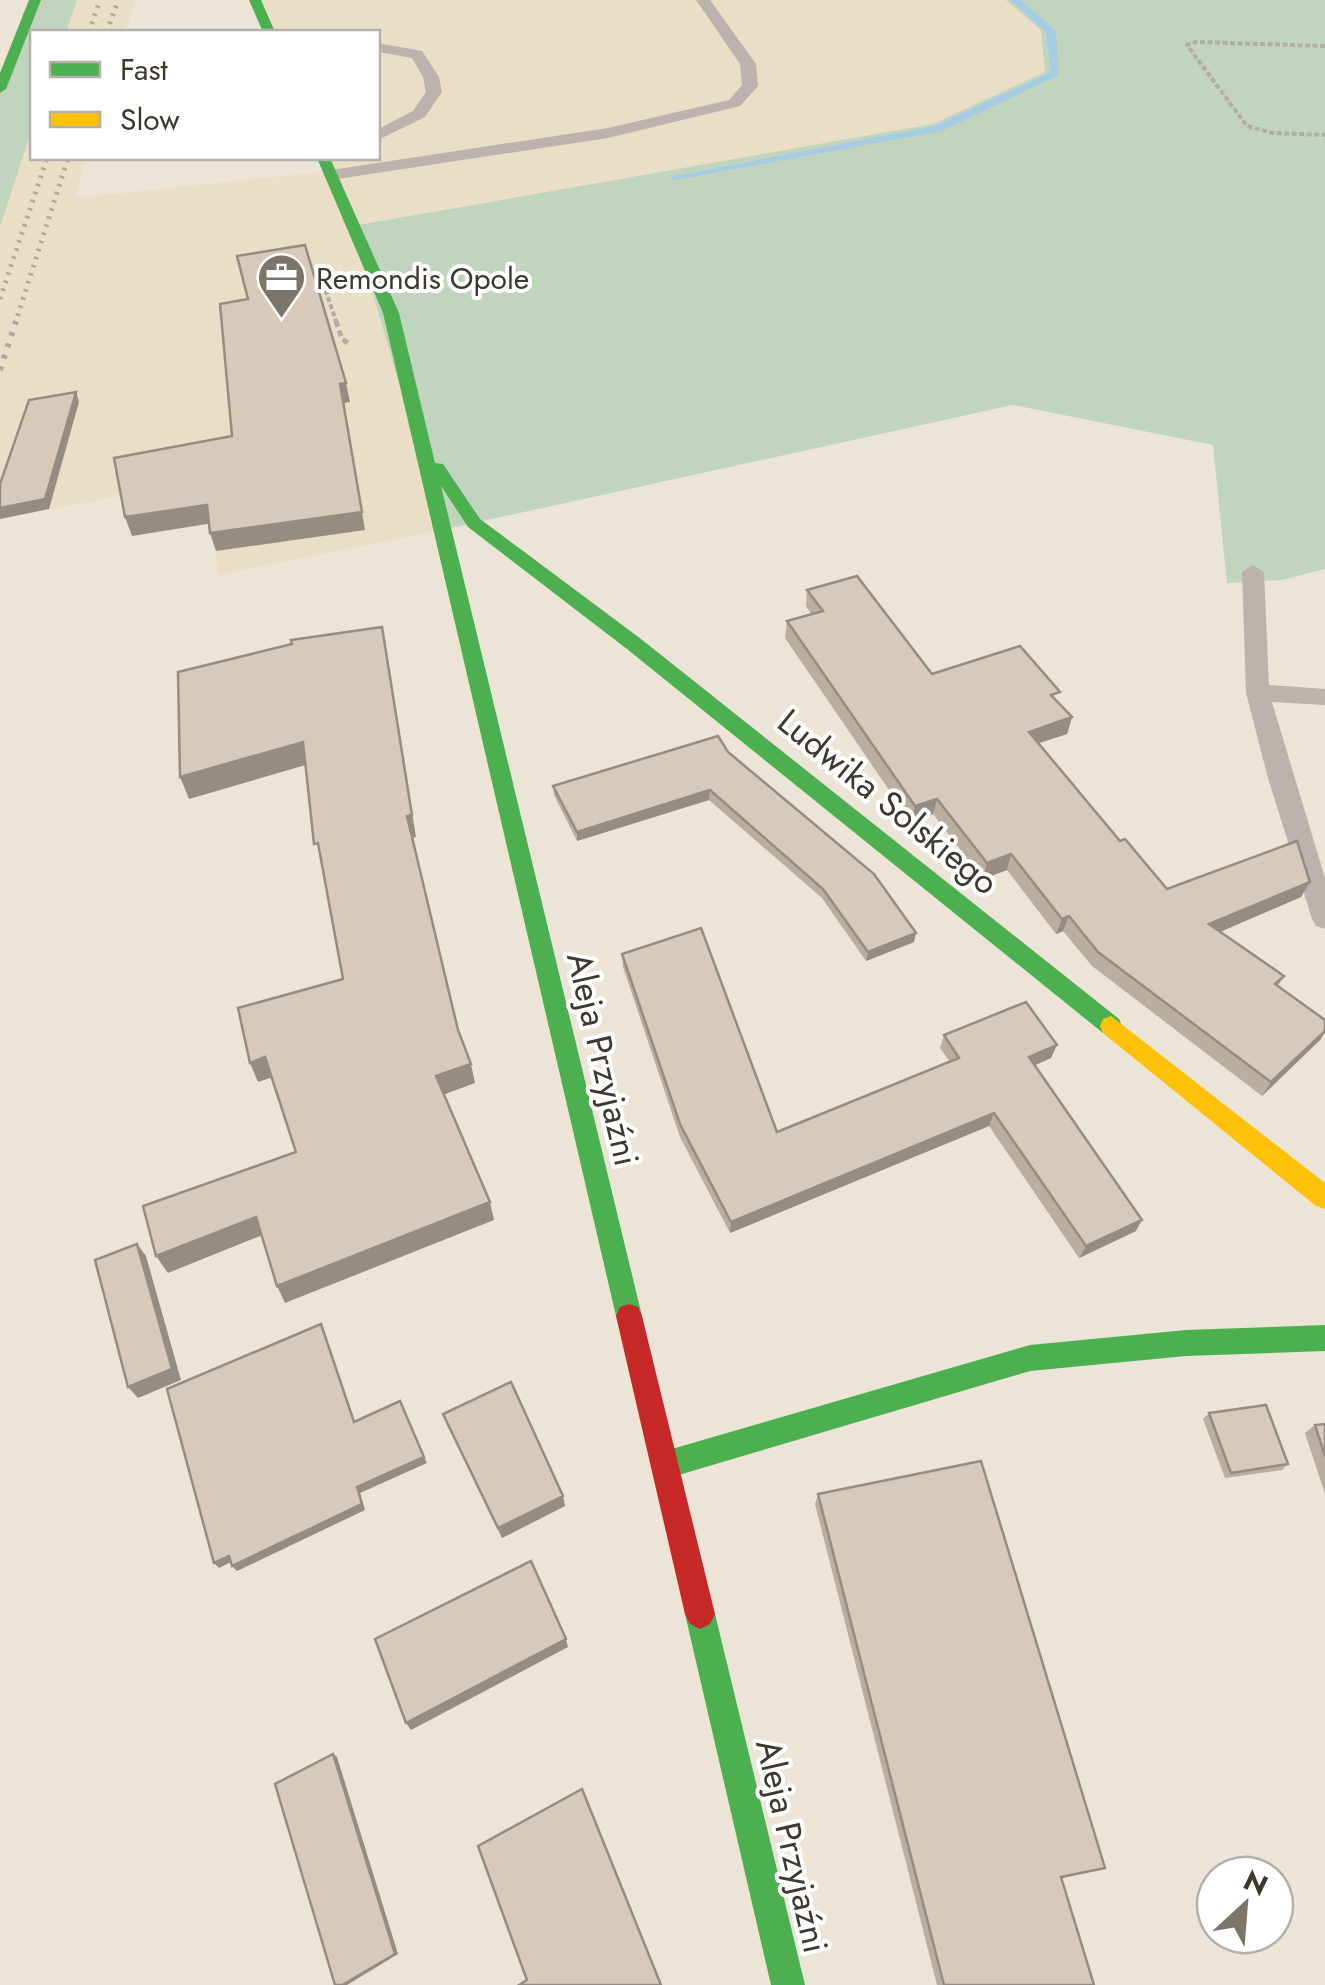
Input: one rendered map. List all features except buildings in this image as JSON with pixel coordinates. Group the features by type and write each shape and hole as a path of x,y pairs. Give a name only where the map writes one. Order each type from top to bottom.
{"street":[{"path":"3,75 35,0"},
{"path":"255,0 268,30"},
{"name":"Aleja Przyjaźni","path":"327,162 392,313 788,1985"},
{"name":"Ludwika Solskiego","path":"423,448 474,523 634,644 1325,1198"},
{"path":"666,1465 1030,1358 1186,1343 1325,1338"}],"lane":[{"path":"380,157 608,133 734,104 750,86 748,64 703,0"},
{"path":"380,48 417,54 431,76 434,92 418,114 380,134"},
{"path":"1252,572 1258,693 1280,778 1325,919"},
{"path":"1258,693 1325,696"}],"path":[{"path":"1325,46 1196,42 1187,46 1247,126 1273,134 1325,135"}],"shaded area":[{"path":"77,0 135,0 126,30 67,30"},
{"path":"255,0 1006,0 1041,30 1045,72 933,124 860,138 442,530 218,575 209,479 0,519 0,227 30,135 30,160 85,160 75,198 329,171 324,160 380,160 380,30 268,30"}],"green space":[{"path":"35,0 77,0 67,30 30,30 30,135 0,227 0,89"},
{"path":"1006,0 1325,0 1325,569 1282,580 1227,583 1213,445 1013,405 442,530 353,226 933,124 1045,72 1041,30"}],"waterway":[{"path":"675,177 938,129 1056,73 1051,31 1016,0"}],"railway":[{"path":"90,30 100,0"},
{"path":"108,30 118,0"},
{"path":"0,299 46,160"},
{"path":"15,324 67,160"},
{"path":"0,370 16,321"}],"traffic: fast":[{"path":"0,89 35,0"},
{"path":"255,0 268,30"},
{"path":"324,160 391,313 629,1316"},
{"path":"437,468 474,523 634,644 1111,1026"},
{"path":"665,1465 1030,1358 1186,1343 1325,1338"},
{"path":"700,1614 788,1985"}],"traffic: slow":[{"path":"1111,1026 1325,1198"}],"traffic: jam":[{"path":"629,1316 700,1614"}],"place":[{"name":"Remondis Opole","path":"281,320"}]}
